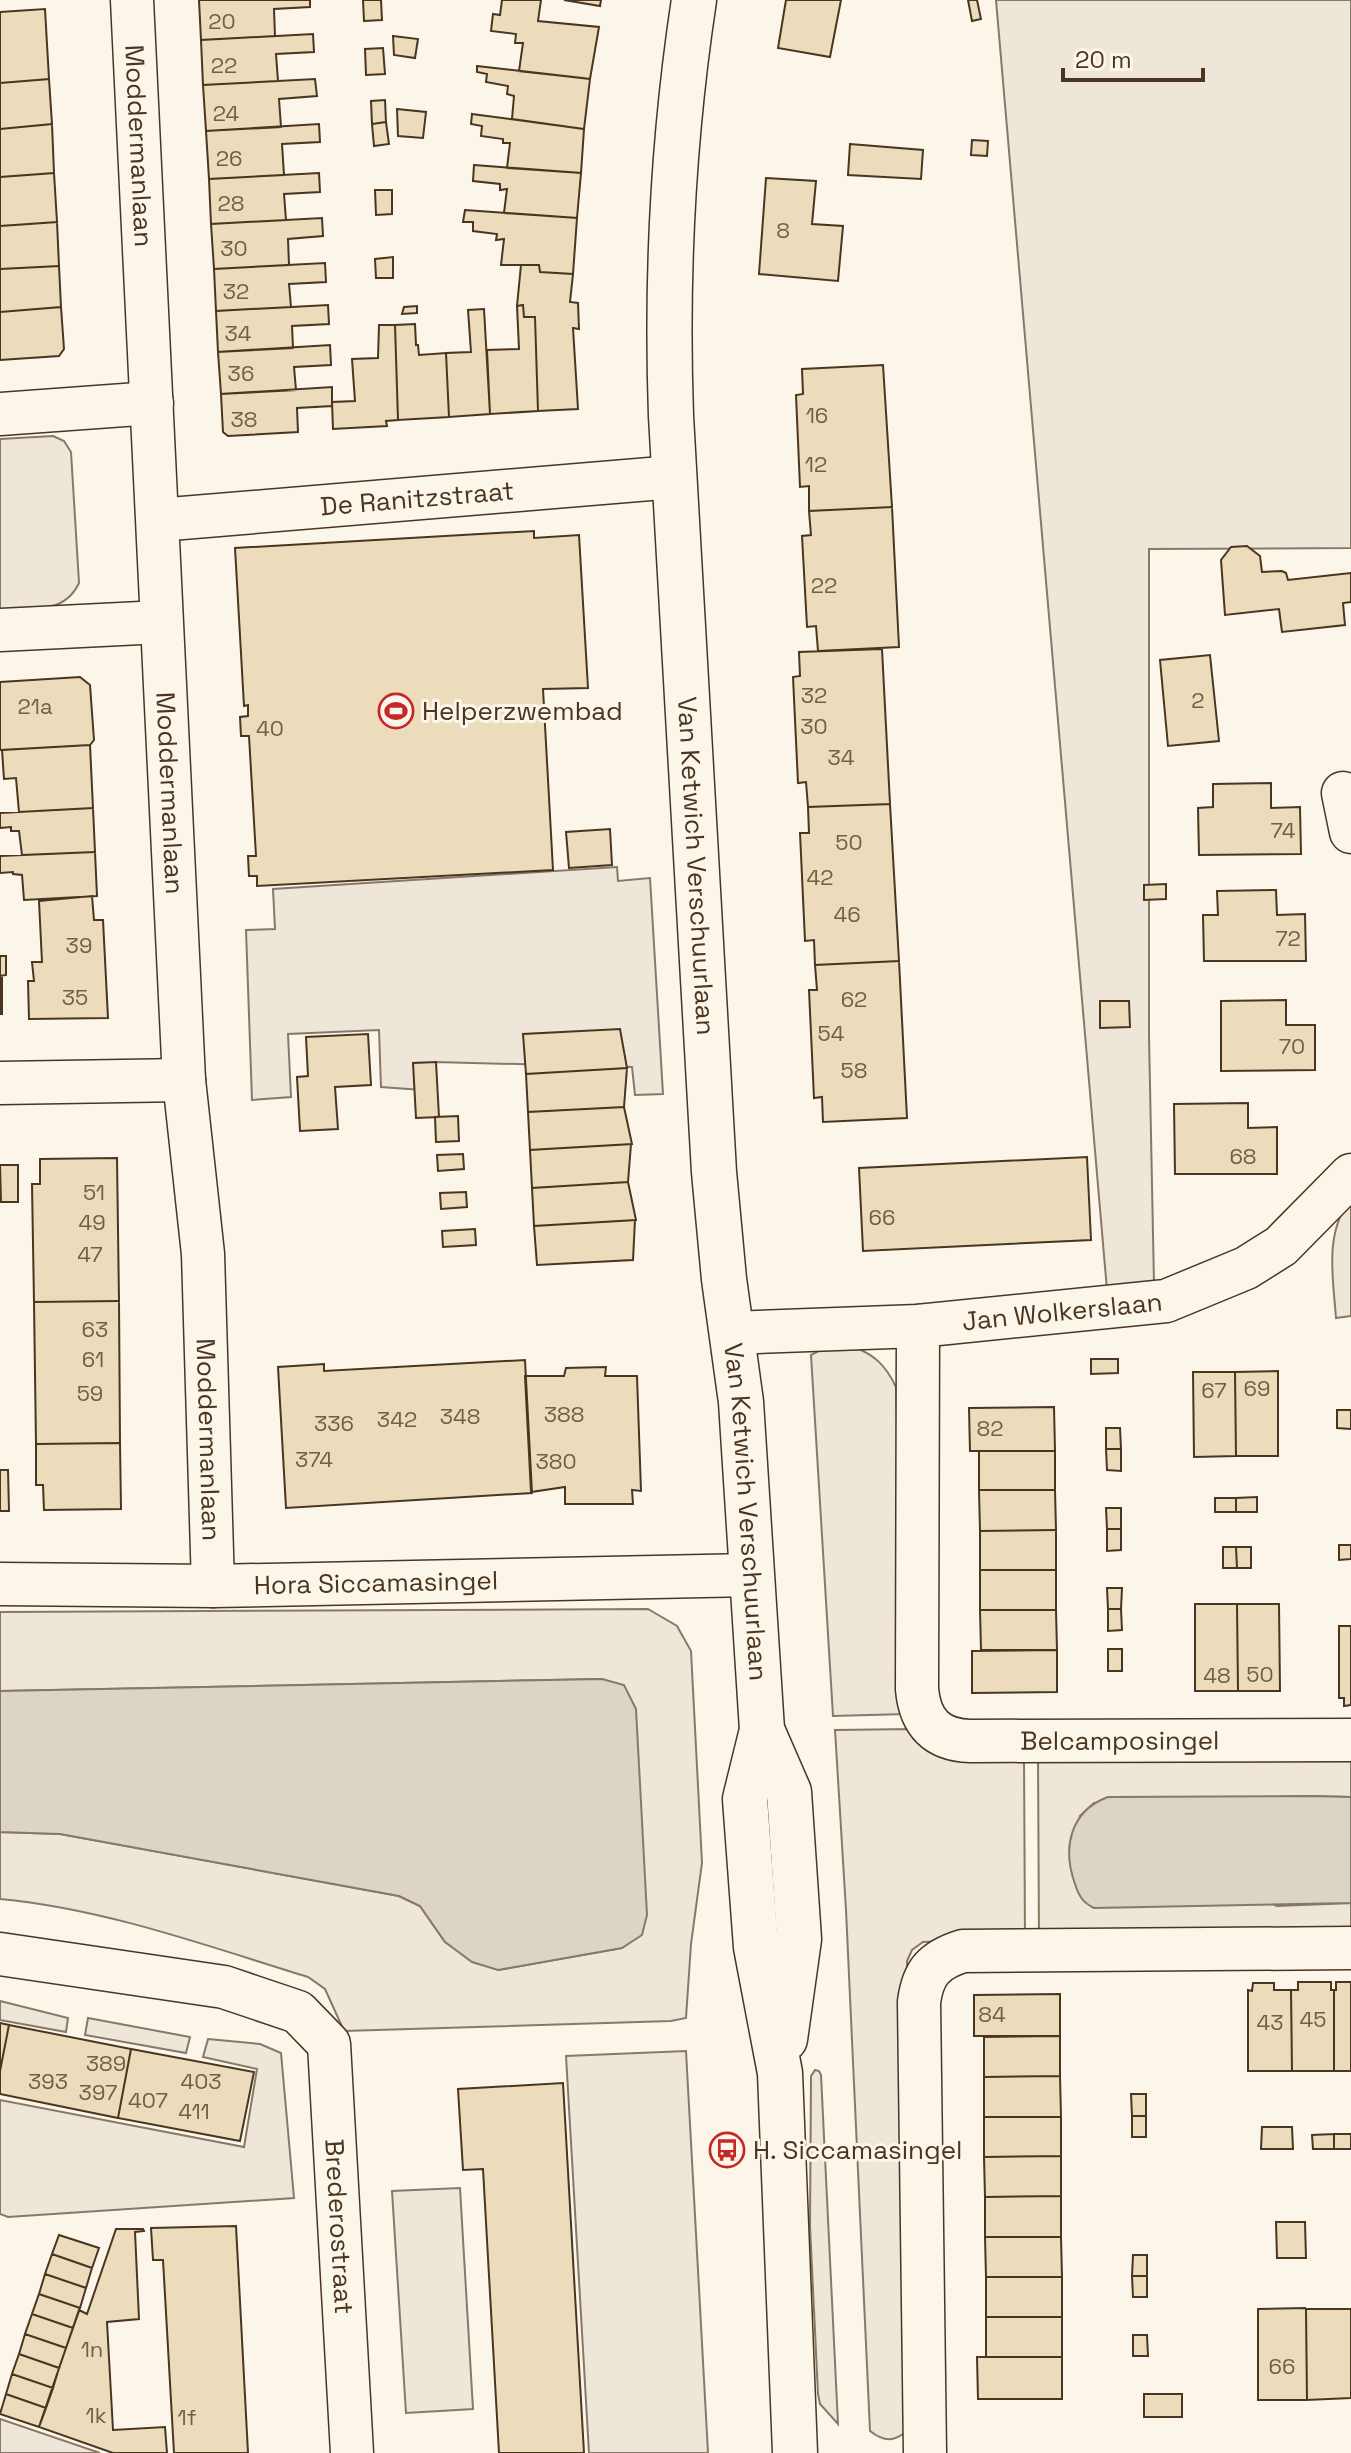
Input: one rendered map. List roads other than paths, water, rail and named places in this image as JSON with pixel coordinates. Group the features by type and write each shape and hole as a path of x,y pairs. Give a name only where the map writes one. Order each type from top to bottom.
{"main road":[{"name":"Van Ketwich Verschuurlaan","path":"694,0 683,72 670,228 668,354 714,1172 741,1402 762,1730 789,1792 799,1939 780,2073 795,2453"}],"street":[{"name":"Moddermanlaan","path":"132,0 184,1080 203,1254 213,1586"},
{"path":"0,414 152,403"},
{"name":"De Ranitzstraat","path":"158,520 674,477"},
{"path":"0,630 161,622"},
{"path":"0,1083 184,1080"},
{"name":"Jan Wolkerslaan","path":"731,1333 918,1326 1166,1301 1246,1268 1281,1246 1351,1175"},
{"name":"Belcamposingel","path":"918,1326 917,1689 924,1718 934,1729 957,1740 1351,1740"},
{"name":"Hora Siccamasingel","path":"0,1584 213,1586 752,1575"},
{"path":"925,2453 919,2002 922,1984 931,1969 945,1957 963,1951 1351,1948"},
{"name":"Brederostraat","path":"0,1954 224,1987 298,2012 329,2044 352,2453"}],"place":[{"name":"Helperzwembad","path":"396,711"},
{"name":"H. Siccamasingel","path":"727,2150"}]}
